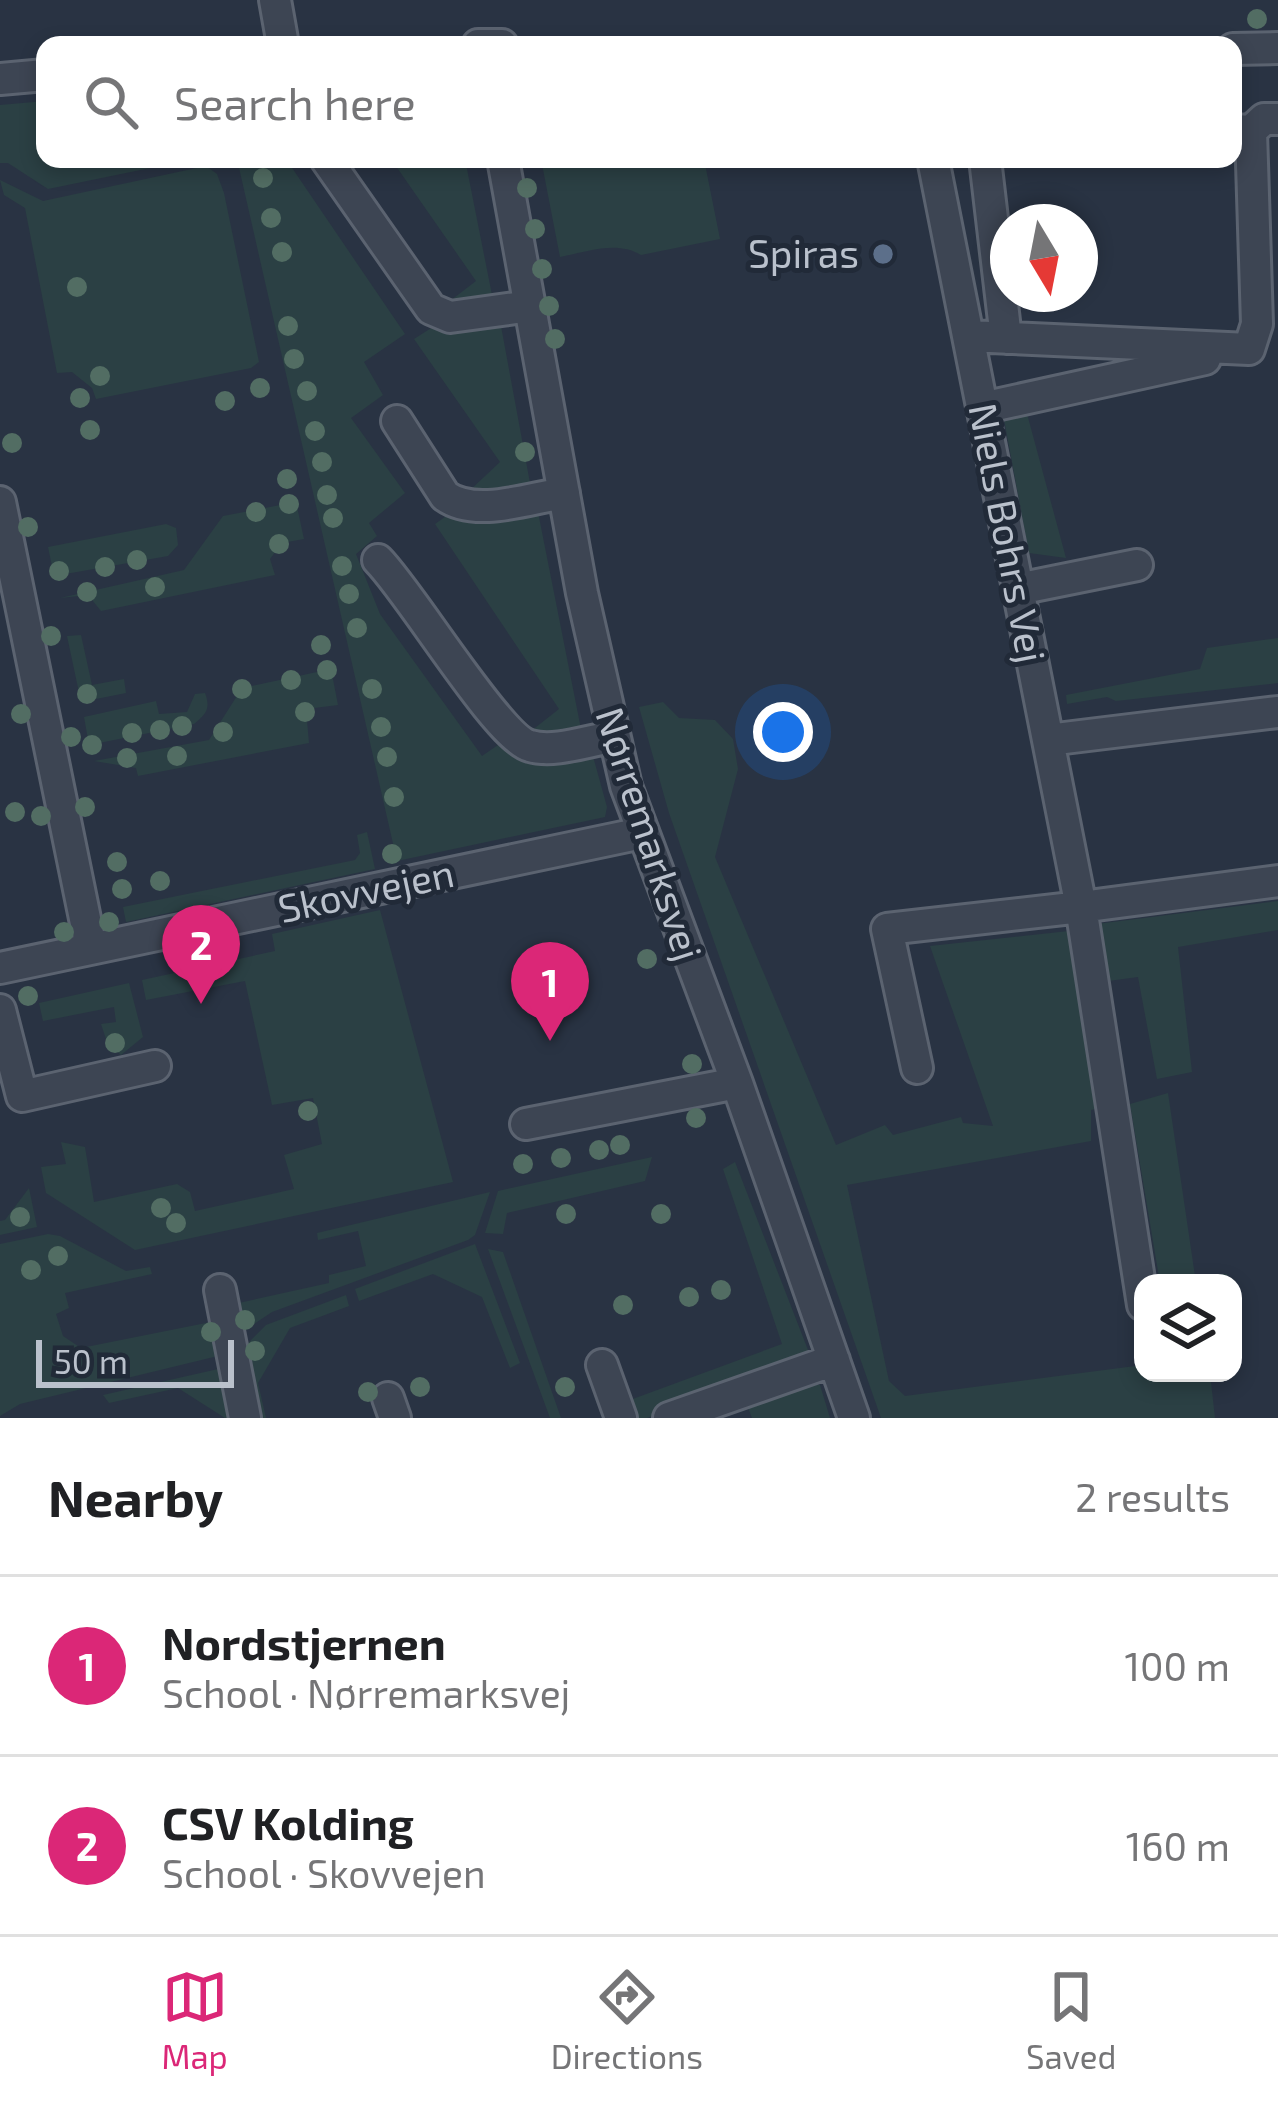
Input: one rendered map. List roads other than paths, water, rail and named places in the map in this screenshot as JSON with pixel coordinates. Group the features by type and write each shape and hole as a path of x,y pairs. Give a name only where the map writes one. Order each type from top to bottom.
{"street":[{"path":"275,0 281,36"},
{"path":"1242,49 1278,49"},
{"path":"0,79 36,76"},
{"path":"1254,127 1261,337"},
{"path":"332,168 431,309 450,317 530,306"},
{"name":"Nørremarksvej","path":"504,168 612,736 642,833 737,1083 854,1418"},
{"name":"Niels Bohrs Vej","path":"935,168 1081,907 1138,1274"},
{"path":"986,168 1006,338"},
{"path":"968,336 1261,337"},
{"path":"982,408 1261,337"},
{"path":"397,422 445,496 455,503 473,507 564,493"},
{"path":"0,502 91,948"},
{"path":"378,560 520,742 550,748 612,736"},
{"path":"1018,590 1137,565"},
{"path":"1048,740 1278,712"},
{"name":"Skovvejen","path":"0,968 642,833"},
{"path":"917,1068 887,929 1278,881"},
{"path":"0,1010 22,1096 155,1066"},
{"path":"526,1124 737,1083"},
{"path":"220,1290 245,1418"},
{"path":"669,1418 834,1360"},
{"path":"602,1365 621,1418"}],"place":[{"name":"Spiras","path":"883,254"},
{"name":"CSV Kolding","path":"201,1004"},
{"name":"Nordstjernen","path":"550,1041"}]}
